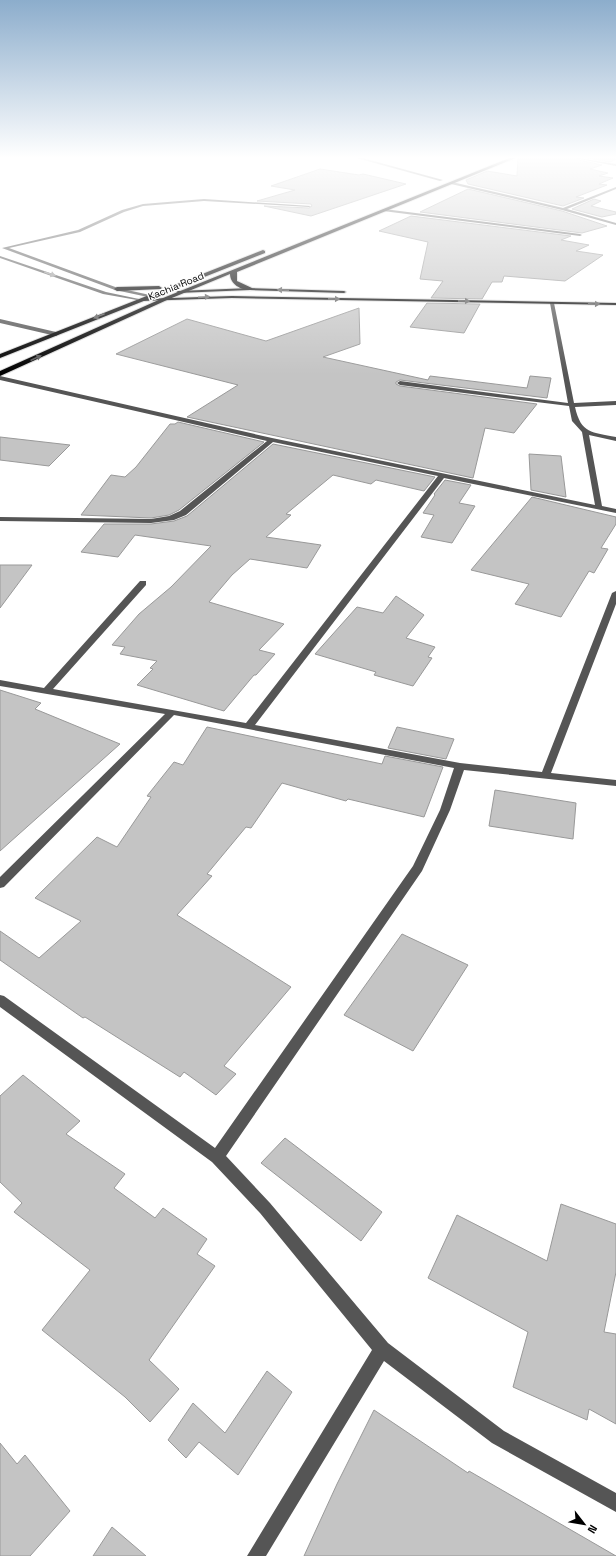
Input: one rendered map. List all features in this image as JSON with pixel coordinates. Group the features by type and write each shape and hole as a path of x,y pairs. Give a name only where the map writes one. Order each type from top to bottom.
{"highway":[{"name":"Kachia Road","path":"0,374 165,300 337,230"},
{"name":"Kachia Road","path":"0,356 272,248"},
{"path":"234,272 232,277 233,280 239,285 250,289"},
{"path":"198,278 202,280 214,281"},
{"path":"117,288 172,287"},
{"path":"116,296 122,302 119,308"}],"main road":[{"path":"148,296 190,290 250,289 354,293"},
{"path":"369,293 616,298"},
{"path":"141,300 232,297 616,304"}],"street":[{"path":"2,247 80,232 85,230"},
{"path":"538,230 580,235"},
{"path":"2,247 96,281 148,296"},
{"path":"0,261 3,258 116,296 141,300"},
{"path":"96,281 97,290"},
{"path":"552,303 575,421 585,432 599,507"},
{"path":"0,321 56,334"},
{"path":"0,378 272,440 616,511"},
{"path":"400,383 572,405 616,403"},
{"path":"585,432 616,439"},
{"path":"0,518 151,521 171,518 183,513 272,440"},
{"path":"248,726 443,475"},
{"path":"46,691 143,583"},
{"path":"546,774 616,593"},
{"path":"0,683 172,712 460,766 546,774 616,783"},
{"path":"0,884 172,712"},
{"path":"217,1157 418,868 445,810 460,766"},
{"path":"0,1000 217,1157 265,1208 382,1349 498,1437 616,1503"},
{"path":"256,1556 382,1349"}],"building":[{"path":"382,230 520,230 571,236 561,240 589,245 576,251 603,255 565,281 504,276 502,282 492,282 482,299 431,298 443,281 420,279 428,242 379,231"},
{"path":"556,230 594,230 582,233"},
{"path":"427,303 480,304 464,333 410,327"},
{"path":"359,308 360,344 323,357 428,380 430,376 527,388 530,376 551,378 547,398 400,380 396,382 396,384 400,386 537,404 514,433 485,428 473,478 187,417 238,385 116,354 187,319 266,341"},
{"path":"178,422 264,442 179,510 169,515 151,518 81,515 111,475 125,477 136,467 170,424 175,424"},
{"path":"0,437 70,445 49,466 0,460"},
{"path":"273,444 435,477 424,491 376,480 371,484 333,475 286,514 291,515 266,537 321,545 307,568 250,559 232,575 209,602 284,624 259,650 275,654 256,675 254,675 224,711 137,685 153,669 150,668 157,661 120,654 125,647 112,645 139,614 171,587 211,546 135,535 118,557 81,552 104,524 151,524 174,521 187,516"},
{"path":"529,454 561,456 566,497 531,490"},
{"path":"445,480 471,485 459,503 475,506 452,543 421,537 434,515 423,513 435,495 434,494"},
{"path":"532,497 616,517 616,524 601,548 608,549 594,573 589,571 561,617 515,604 529,584 471,570"},
{"path":"0,565 32,565 0,608"},
{"path":"396,596 424,615 406,638 435,647 428,657 432,658 413,686 374,675 376,672 315,654 357,607 383,613"},
{"path":"0,690 41,703 35,709 120,744 0,851"},
{"path":"207,727 382,764 385,756 443,767 424,817 348,799 346,801 282,783 251,828 246,827 207,874 212,876 177,915 291,987 224,1066 236,1074 216,1095 184,1072 180,1077 85,1017 83,1018 0,960 0,931 39,958 81,921 35,898 97,837 117,847 151,797 147,796 174,762 183,765"},
{"path":"397,727 454,739 446,759 388,748"},
{"path":"495,790 576,803 573,839 489,826"},
{"path":"402,934 468,965 413,1051 344,1015"},
{"path":"23,1075 80,1121 66,1134 125,1174 114,1188 155,1218 163,1208 207,1239 197,1254 215,1266 149,1360 179,1389 150,1422 125,1397 42,1330 90,1270 14,1212 22,1203 0,1182 0,1096"},
{"path":"285,1138 382,1212 361,1241 261,1163"},
{"path":"561,1204 616,1224 616,1272 604,1332 616,1334 616,1424 589,1409 587,1420 513,1387 528,1332 428,1278 457,1215 547,1261"},
{"path":"267,1371 292,1392 238,1475 199,1442 186,1458 168,1440 193,1403 225,1433"},
{"path":"374,1410 468,1473 469,1471 616,1556 304,1556 337,1484"},
{"path":"0,1443 17,1464 25,1455 70,1511 30,1556 0,1556"},
{"path":"112,1527 146,1556 93,1556"}]}
